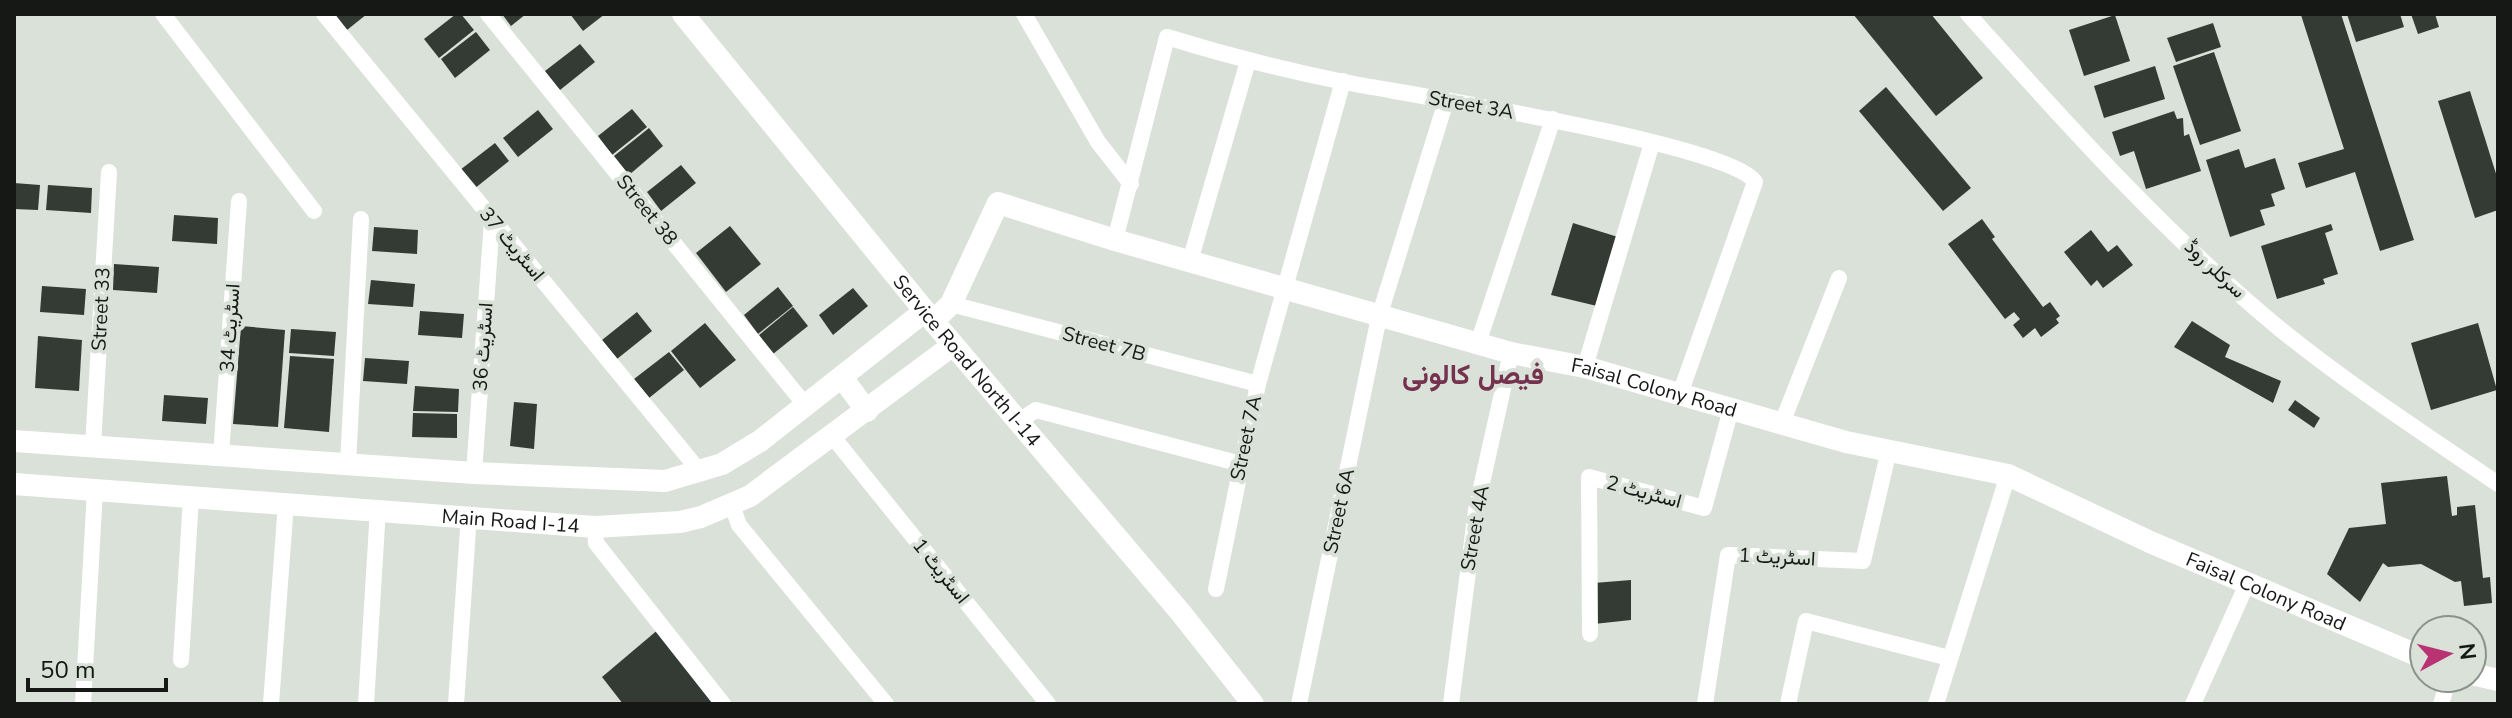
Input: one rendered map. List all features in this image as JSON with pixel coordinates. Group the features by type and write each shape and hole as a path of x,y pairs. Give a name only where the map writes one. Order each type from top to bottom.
{"main road":[{"name":"Service Road North I-14","path":"683,14 929,316 1181,613 1253,704"},
{"name":"Faisal Colony Road","path":"929,316 951,304 998,203 1115,240 1511,353 1585,367 1846,442 2008,475 2247,584 2408,651"},
{"path":"14,441 474,473 665,481 701,473 760,441 929,316"},
{"name":"Main Road I-14","path":"14,484 469,515 595,527 680,522 732,505 768,486 953,345"},
{"path":"843,379 867,411"}],"street":[{"path":"163,14 314,211"},
{"name":"اسٹریٹ 37","path":"324,14 701,473"},
{"name":"Street 38","path":"488,14 806,406"},
{"path":"1024,14 1084,119 1131,184 1115,240"},
{"name":"سرکلر روڈ","path":"1968,14 2039,93 2198,254 2281,329 2498,484"},
{"name":"Street 3A","path":"1131,184 1167,37 1248,61 1553,119 1742,169 1755,182 1752,195 1680,394"},
{"path":"1190,261 1248,61"},
{"name":"Street 7A","path":"1216,589 1258,384 1343,81"},
{"name":"Street 6A","path":"1299,704 1379,317 1446,101"},
{"path":"1478,343 1553,119"},
{"path":"1585,367 1652,143"},
{"name":"Street 33","path":"93,446 109,172"},
{"name":"اسٹریٹ 34","path":"221,455 239,201"},
{"path":"348,463 361,219"},
{"name":"اسٹریٹ 36","path":"474,473 492,220"},
{"path":"1782,423 1839,278"},
{"name":"Street 7B","path":"951,304 1258,384"},
{"name":"Street 4A","path":"1451,704 1476,510 1511,353"},
{"name":"اسٹریٹ 2","path":"1590,634 1589,477 1704,508 1731,409"},
{"path":"1019,421 1036,410 1241,464"},
{"name":"اسٹریٹ 1","path":"833,437 1048,704"},
{"name":"اسٹریٹ 1","path":"1705,704 1714,663 1728,555 1863,561 1889,450"},
{"path":"1936,704 2008,475"},
{"path":"83,704 95,490"},
{"path":"181,660 191,497"},
{"path":"271,704 286,503"},
{"path":"732,505 739,525 886,704"},
{"path":"366,704 378,509"},
{"path":"456,704 469,515"},
{"path":"595,527 596,543 723,704"},
{"path":"2193,704 2247,584"},
{"path":"1788,704 1806,621 1949,658"}],"building":[{"path":"335,14 367,14 347,30"},
{"path":"456,14 461,14 474,30 439,58 424,39"},
{"path":"502,14 526,14 511,26"},
{"path":"570,14 605,14 583,31"},
{"path":"1853,14 1931,14 1983,78 1936,116"},
{"path":"2341,14 2414,240 2380,251 2355,172 2306,188 2298,163 2344,149 2301,15"},
{"path":"2347,14 2400,14 2404,27 2356,42"},
{"path":"2411,14 2435,14 2439,27 2418,34"},
{"path":"2115,15 2130,61 2084,76 2069,30"},
{"path":"2213,23 2221,47 2176,62 2167,38"},
{"path":"476,32 490,50 455,78 441,59"},
{"path":"580,44 595,62 560,90 545,71"},
{"path":"2214,52 2241,131 2200,145 2173,66"},
{"path":"2155,66 2165,99 2104,118 2094,86"},
{"path":"1886,87 1971,188 1943,211 1859,111"},
{"path":"2470,91 2498,180 2498,210 2475,218 2438,101"},
{"path":"632,109 647,127 612,155 598,136"},
{"path":"538,110 553,129 518,157 503,138"},
{"path":"2174,111 2177,119 2183,118 2184,136 2189,134 2201,171 2146,189 2134,151 2120,156 2112,132"},
{"path":"649,128 663,146 629,175 614,156"},
{"path":"495,143 509,161 474,189 460,170"},
{"path":"2239,149 2245,168 2275,158 2285,189 2271,194 2275,206 2260,210 2265,225 2230,237 2206,160"},
{"path":"681,165 696,183 661,211 647,192"},
{"path":"14,183 40,185 38,210 14,209"},
{"path":"48,185 92,188 91,213 46,210"},
{"path":"174,215 218,218 217,244 172,241"},
{"path":"1982,219 1995,237 1992,239 2043,307 2050,302 2060,316 2056,319 2059,323 2041,337 2035,328 2023,338 2013,325 2020,319 2014,312 2005,319 1948,244"},
{"path":"1573,223 1618,237 1597,306 1551,295"},
{"path":"2331,224 2333,230 2325,233 2338,274 2323,279 2325,284 2277,299 2261,246"},
{"path":"730,226 761,264 726,292 696,253"},
{"path":"374,227 418,230 417,254 372,251"},
{"path":"2091,230 2108,252 2117,245 2133,265 2103,288 2097,280 2091,286 2064,252"},
{"path":"114,264 159,267 157,293 113,290"},
{"path":"371,280 415,284 413,307 368,304"},
{"path":"42,286 86,289 84,315 40,312"},
{"path":"778,287 793,306 758,334 744,315"},
{"path":"853,288 868,306 833,335 819,315"},
{"path":"793,307 808,326 773,354 759,335"},
{"path":"420,311 464,314 462,338 418,335"},
{"path":"637,312 652,331 617,359 602,340"},
{"path":"2192,321 2230,345 2225,357 2281,381 2273,403 2174,347"},
{"path":"705,323 736,360 700,388 671,351"},
{"path":"2478,323 2497,390 2431,410 2411,343"},
{"path":"241,326 285,330 278,427 233,424"},
{"path":"291,329 336,332 334,356 289,353"},
{"path":"38,336 82,340 79,391 35,388"},
{"path":"669,352 684,370 649,398 634,379"},
{"path":"290,356 334,359 329,432 284,428"},
{"path":"365,358 409,361 407,384 363,381"},
{"path":"415,386 459,389 458,412 413,411"},
{"path":"164,395 208,398 206,424 162,421"},
{"path":"2295,400 2320,418 2314,428 2288,410"},
{"path":"514,402 537,404 534,449 510,446"},
{"path":"413,413 457,414 457,438 412,437"},
{"path":"2447,476 2452,516 2457,515 2457,507 2475,505 2483,578 2490,577 2492,603 2464,606 2461,581 2455,582 2421,564 2388,567 2383,563 2360,602 2327,574 2349,528 2386,524 2381,483"},
{"path":"1631,580 1631,620 1594,624 1594,583"},
{"path":"660,628 720,704 623,704 602,677"}],"district":[{"name":"فیصل کالونی","path":"1473,375"}]}
